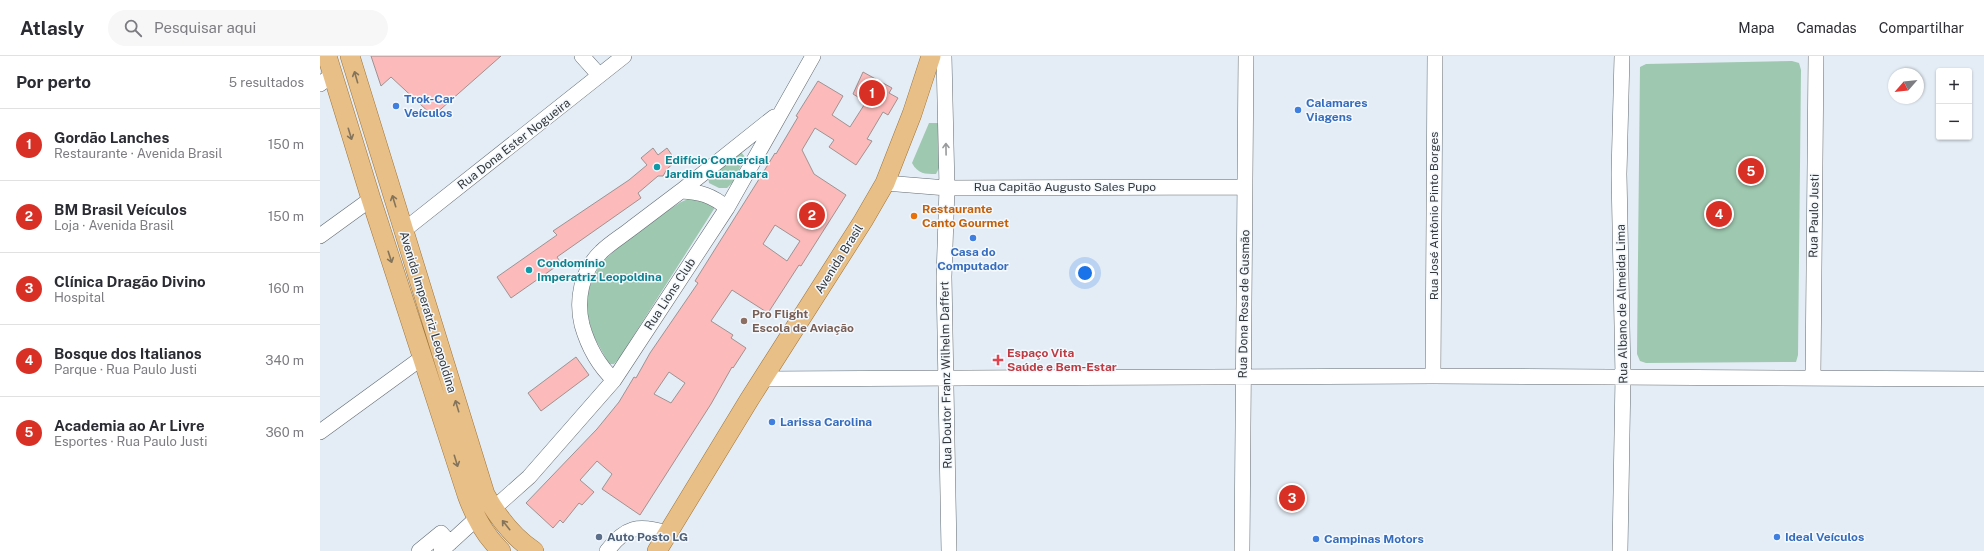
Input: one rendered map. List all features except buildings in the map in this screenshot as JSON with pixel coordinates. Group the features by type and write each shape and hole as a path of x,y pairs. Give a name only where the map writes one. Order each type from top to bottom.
{"main road":[{"name":"Avenida Imperatriz Leopoldina","path":"327,56 326,80 370,199 479,524 488,538 501,551"},
{"name":"Avenida Imperatriz Leopoldina","path":"350,56 485,494 493,509 511,531 534,551"},
{"name":"Avenida Brasil","path":"657,551 669,542 678,515 762,379 856,233 885,183 912,114 931,56"},
{"path":"479,524 482,551"}],"street":[{"path":"582,56 600,75"},
{"name":"Rua Dona Ester Nogueira","path":"403,231 624,56"},
{"name":"Rua Lions Club","path":"493,509 529,476 614,380 726,208 782,112 812,56"},
{"name":"Rua Doutor Franz Wilhelm Daffert","path":"944,56 947,188 944,277 949,551"},
{"name":"Rua Dona Rosa de Gusmão","path":"1242,551 1246,56"},
{"name":"Rua José Antônio Pinto Borges","path":"1433,376 1435,56"},
{"name":"Rua Albano de Almeida Lima","path":"1620,551 1623,376 1619,174 1622,56"},
{"name":"Rua Paulo Justi","path":"1813,377 1816,56"},
{"name":"Rua Lions Club","path":"614,380 605,371 596,357 585,335 581,320 579,295 586,272 600,252 782,112"},
{"name":"Rua Capitão Augusto Sales Pupo","path":"885,183 947,188 1245,187"},
{"path":"681,191 700,192 716,198 726,208"},
{"path":"320,236 370,199"},
{"path":"320,432 423,357"},
{"path":"762,379 946,377 1244,378 1623,376 1984,379"},
{"path":"419,551 444,542 479,524"},
{"path":"607,551 624,532 635,529 657,530 669,542"}],"green space":[{"path":"1792,61 1799,63 1801,70 1798,355 1796,362 1646,363 1640,361 1637,354 1640,67 1646,64"},
{"path":"929,123 938,123 939,168 936,174 922,173 914,167 912,163"},
{"path":"741,152 745,157 733,182 727,188 719,188 709,183 708,176"},
{"path":"693,197 712,201 714,209 620,357 614,364 609,364 593,335 586,309 588,290 600,264 623,243 656,218 681,202"}],"place":[{"name":"Gordão Lanches","path":"872,93"},
{"name":"Trok-Car Veículos","path":"396,106"},
{"name":"Calamares Viagens","path":"1298,110"},
{"name":"Edifício Comercial Jardim Guanabara","path":"657,167"},
{"name":"Academia ao Ar Livre","path":"1751,171"},
{"name":"Bosque dos Italianos","path":"1719,214"},
{"name":"BM Brasil Veículos","path":"812,215"},
{"name":"Restaurante Canto Gourmet","path":"914,216"},
{"name":"Casa do Computador","path":"973,238"},
{"name":"Condomínio Imperatriz Leopoldina","path":"529,270"},
{"name":"Pro Flight Escola de Aviação","path":"744,321"},
{"name":"Espaço Vita Saúde e Bem-Estar","path":"998,360"},
{"name":"Larissa Carolina","path":"772,422"},
{"name":"Clínica Dragão Divino","path":"1292,498"},
{"name":"Auto Posto LG","path":"599,537"},
{"name":"Ideal Veículos","path":"1777,537"},
{"name":"Campinas Motors","path":"1316,539"}]}
